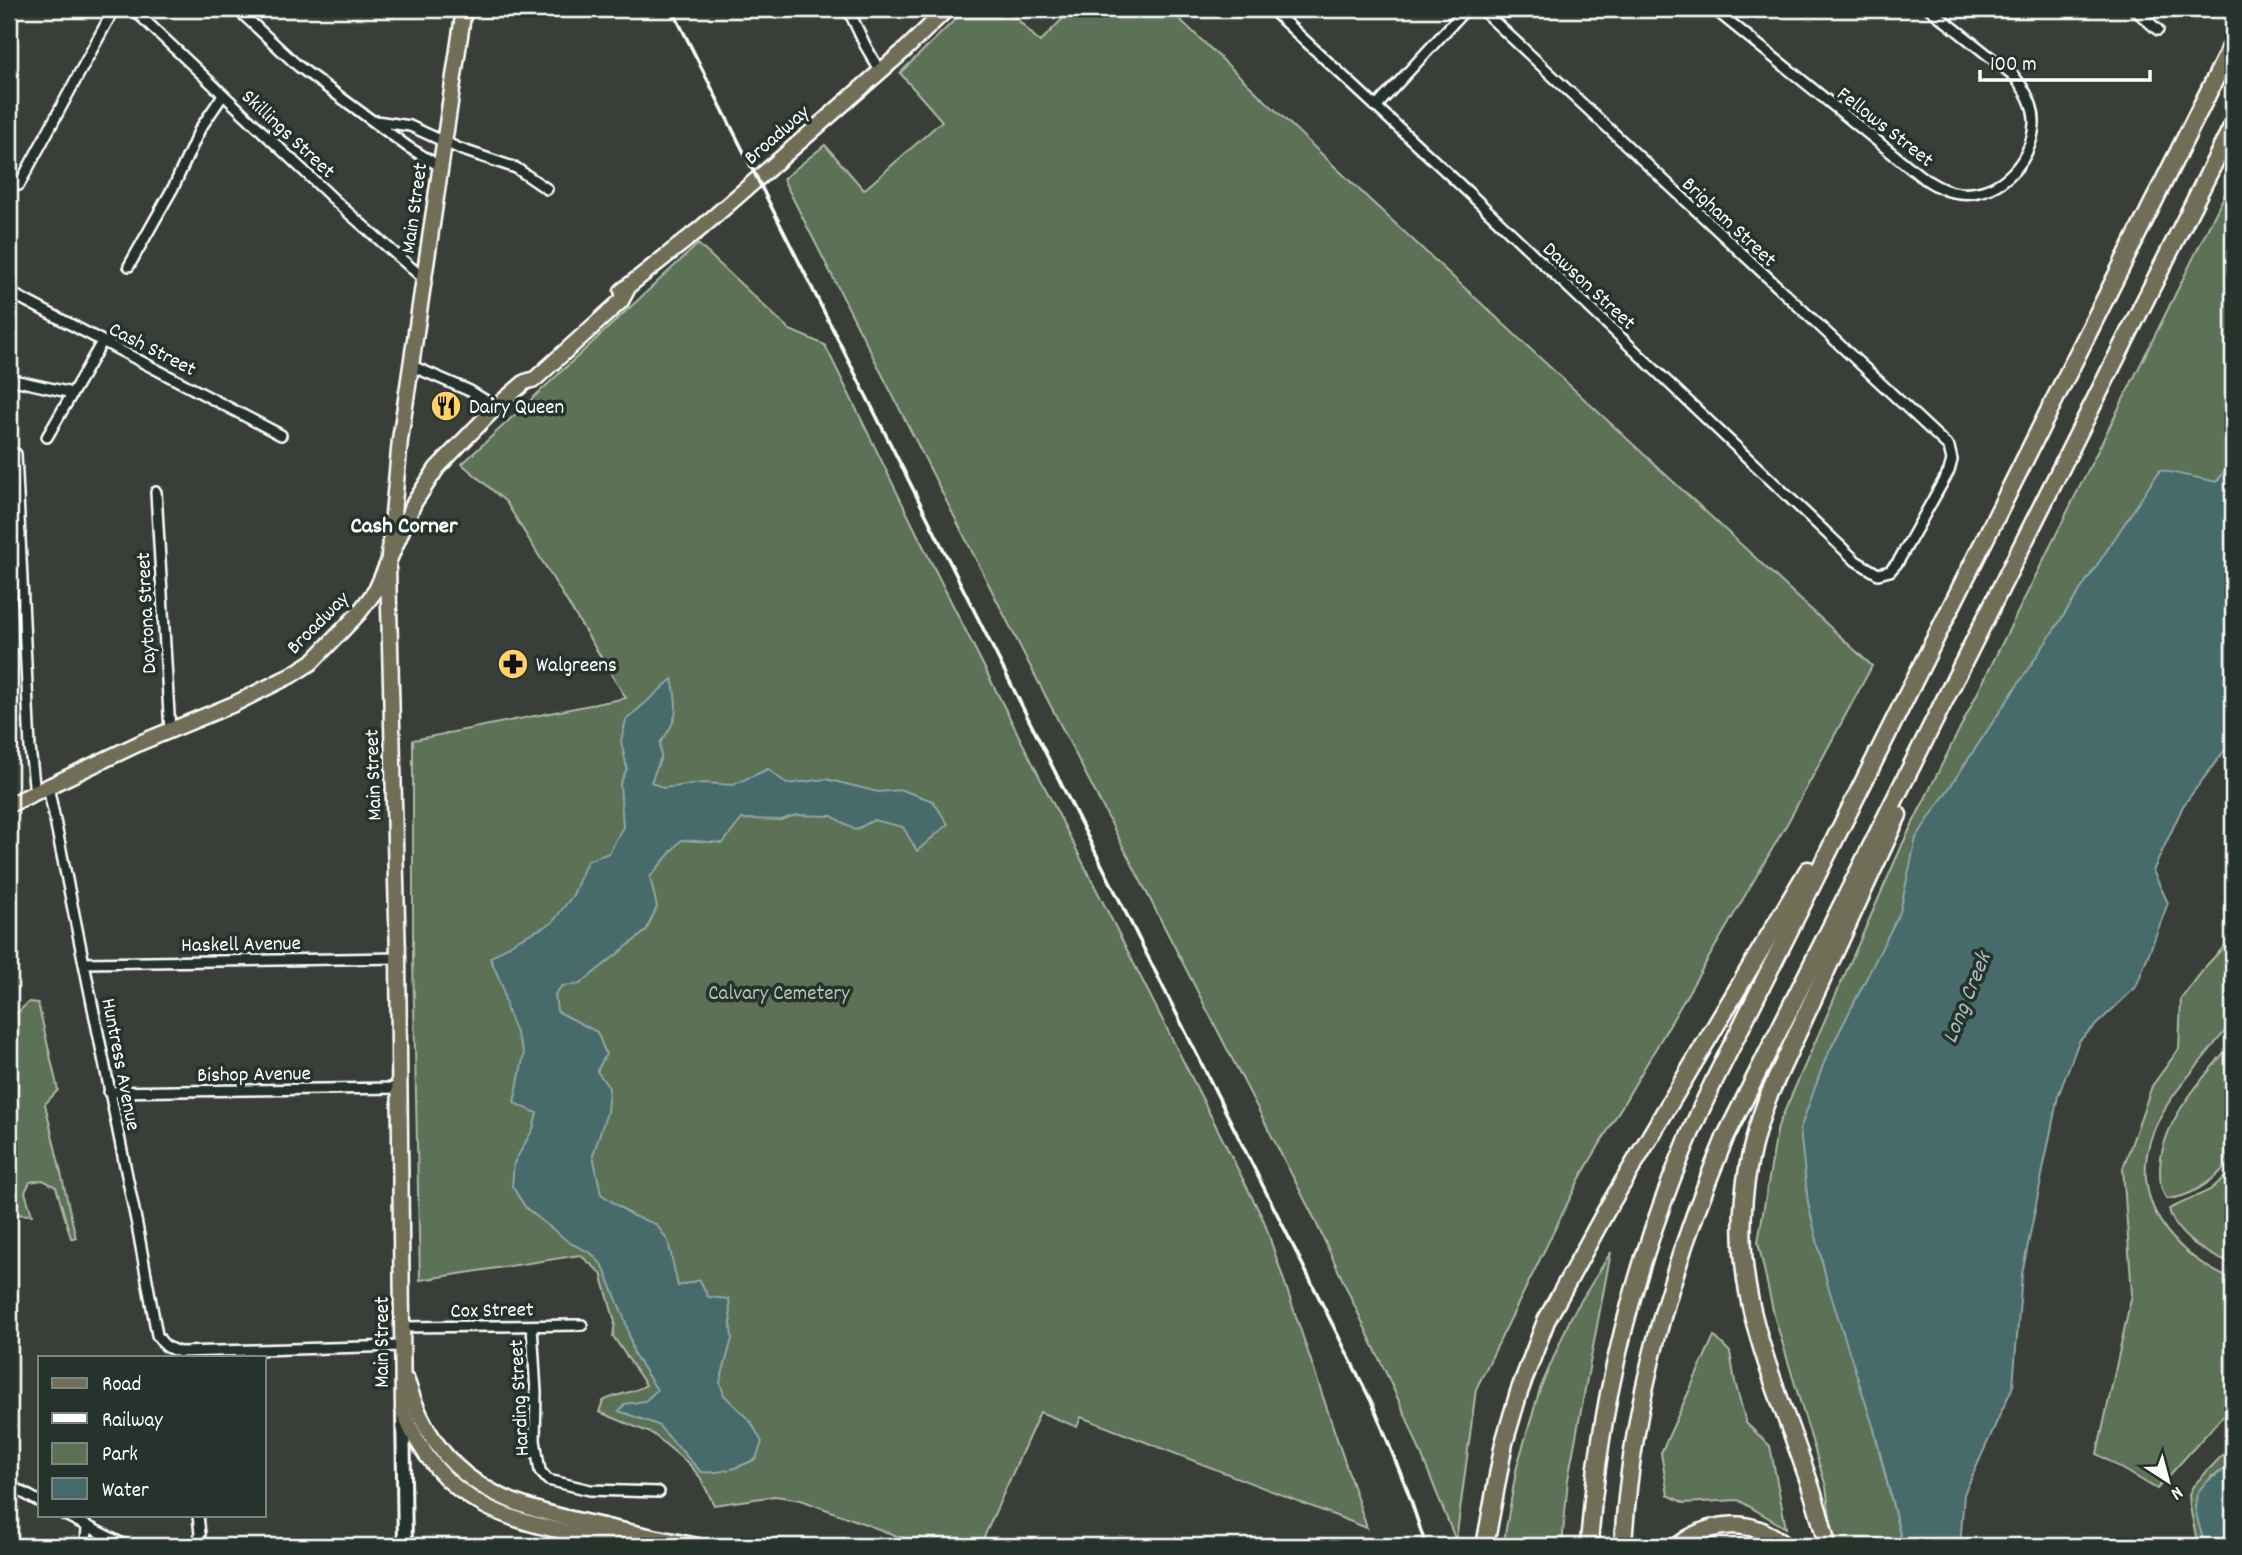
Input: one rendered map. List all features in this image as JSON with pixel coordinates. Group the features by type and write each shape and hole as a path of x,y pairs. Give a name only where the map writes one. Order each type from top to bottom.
{"highway":[{"path":"1589,1546 1600,1441 1615,1360 1635,1280 1663,1197 1715,1079 2233,43"},
{"path":"1623,1546 1632,1455 1646,1374 1667,1294 1693,1215 1742,1100 1913,766 2233,125"},
{"path":"1485,1546 1493,1494 1511,1419 1536,1346 1555,1303 1606,1211 1790,904 1912,685"},
{"path":"1827,1546 1815,1500 1760,1340 1750,1300 1742,1229 1744,1189 1753,1142 1768,1097 1887,842 1906,796 1913,766"},
{"path":"1678,1546 1698,1533 1731,1525 1763,1531 1785,1546"}],"main road":[{"name":"Main Street","path":"403,1410 398,958 388,567 395,481 464,9"},
{"name":"Broadway","path":"9,805 290,676 312,662 358,614 376,590 410,513 437,468 496,407 525,382 535,379 621,301 628,288 700,229 947,9"},
{"path":"402,1353 411,1395 425,1427 444,1454 478,1485 510,1502 531,1509 698,1546"},
{"path":"403,1410 416,1441 431,1462 481,1506 516,1520 638,1546"}],"street":[{"path":"19,185 114,9"},
{"name":"Skillings Street","path":"132,9 343,208 424,279"},
{"path":"237,9 298,66 408,147 440,167"},
{"path":"848,9 880,71"},
{"name":"Dawson Street","path":"1271,9 1856,561 1878,574 1890,571"},
{"path":"1376,107 1466,9"},
{"name":"Brigham Street","path":"1480,9 1949,447 1952,460 1950,471 1890,571"},
{"name":"Fellows Street","path":"1714,9 1930,183 1953,192 1976,193 2005,180 2026,156 2034,124 2033,111 2023,86 2013,75 1930,9"},
{"path":"2134,9 2158,30"},
{"path":"129,266 174,186 200,129 223,95"},
{"path":"375,121 410,126 444,142 516,168 547,189"},
{"name":"Cash Street","path":"9,292 281,435"},
{"path":"47,437 102,342"},
{"path":"412,366 462,386 496,407"},
{"path":"9,379 72,393"},
{"name":"Huntress Avenue","path":"16,454 30,748 84,963 157,1335 166,1347 180,1352 402,1353"},
{"name":"Daytona Street","path":"156,492 170,731"},
{"path":"9,533 20,534"},
{"name":"Haskell Avenue","path":"84,963 398,958"},
{"name":"Bishop Avenue","path":"109,1093 400,1088"},
{"name":"Cox Street","path":"402,1327 582,1325"},
{"name":"Harding Street","path":"532,1326 536,1393 535,1440 540,1471 548,1480 590,1490 659,1492"},
{"name":"Main Street","path":"403,1410 405,1546"},
{"path":"9,1485 38,1501"},
{"path":"67,1516 127,1546"},
{"path":"198,1516 198,1546"},
{"path":"86,1546 87,1527"}],"green space":[{"path":"966,9 1007,9 1040,42 1072,9 1169,9 1371,201 1872,666 1788,822 1580,1178 1476,1389 1456,1541 1405,1414 1313,1216 783,179 825,145 864,190 942,121 900,73"},
{"path":"2233,178 2233,459 2141,587 1874,1430 1903,1546 1834,1546 1826,1487 1774,1315 1758,1242 1778,1126 1903,843"},
{"name":"Calvary Cemetery","path":"698,244 790,330 825,345 930,560 1264,1221 1367,1528 1081,1417 1077,1427 1040,1412 980,1546 924,1546 801,1500 775,1496 714,1505 700,1477 689,1464 653,1434 599,1412 603,1401 646,1385 613,1336 615,1322 601,1273 580,1255 420,1280 413,959 413,740 626,698 506,502 462,464"},
{"path":"2233,937 2235,994 2232,1021 2164,1110 2151,1138 2146,1164 2148,1189 2155,1212 2168,1232 2186,1251 2233,1280 2233,1414 2222,1417 2157,1489 2097,1454 2132,1294 2123,1168 2152,1086 2179,1049 2181,999"},
{"path":"29,1002 38,1003 58,1090 45,1104 76,1238 71,1238 56,1187 43,1180 30,1182 25,1192 32,1215 9,1214 9,1020"},
{"path":"2233,1041 2233,1147 2226,1159 2230,1162 2202,1187 2167,1199 2161,1187 2160,1173 2167,1136 2185,1102"},
{"path":"2233,1170 2233,1265 2213,1256 2186,1237 2178,1228 2169,1209 2210,1190"},
{"path":"1611,1252 1568,1479 1562,1546 1503,1546 1517,1466 1540,1389 1571,1317"},
{"path":"1714,1336 1730,1352 1746,1423 1770,1446 1786,1528 1738,1500 1684,1503 1668,1495 1661,1453"},
{"path":"2233,1444 2233,1465 2211,1477 2195,1507 2205,1546 2198,1546 2189,1494 2193,1486"},
{"path":"1752,1540 1760,1546 1713,1546 1718,1542"}],"water":[{"name":"Long Creek","path":"2233,459 2233,739 2183,806 2153,871 2168,903 2136,987 2079,1041 2058,1096 2022,1274 2013,1386 1964,1494 1960,1546 1903,1546 1874,1429 1828,1286 1808,1203 1800,1129 1825,1060 1900,912 1916,838 2160,470 2217,482"},
{"path":"672,679 676,698 674,721 660,743 661,757 651,782 663,788 704,783 733,785 768,769 787,784 826,779 878,792 902,790 933,801 948,824 917,851 903,827 874,820 855,830 832,816 796,815 781,820 742,819 723,843 681,840 650,877 657,907 646,931 580,984 562,986 555,994 557,1011 597,1032 606,1054 597,1071 609,1088 607,1112 593,1155 601,1194 633,1216 656,1224 668,1241 678,1286 700,1280 708,1297 729,1299 732,1339 720,1382 724,1395 751,1422 762,1442 756,1459 736,1468 716,1472 701,1472 658,1425 619,1411 625,1404 645,1401 657,1390 634,1354 625,1320 603,1266 591,1253 570,1243 526,1208 512,1186 514,1163 533,1129 537,1113 514,1103 524,1054 507,1010 502,985 490,958 517,940 552,923 573,895 587,861 609,853 623,827 620,784 627,769 621,741 626,720"},
{"path":"2233,1465 2233,1546 2205,1546 2197,1517 2196,1497 2207,1481"}],"railway":[{"path":"672,9 1373,1405 1408,1492 1426,1546"}],"place":[{"name":"Dairy Queen","path":"446,406"},
{"name":"Walgreens","path":"513,664"}],"district":[{"name":"Cash Corner","path":"404,524"}]}
